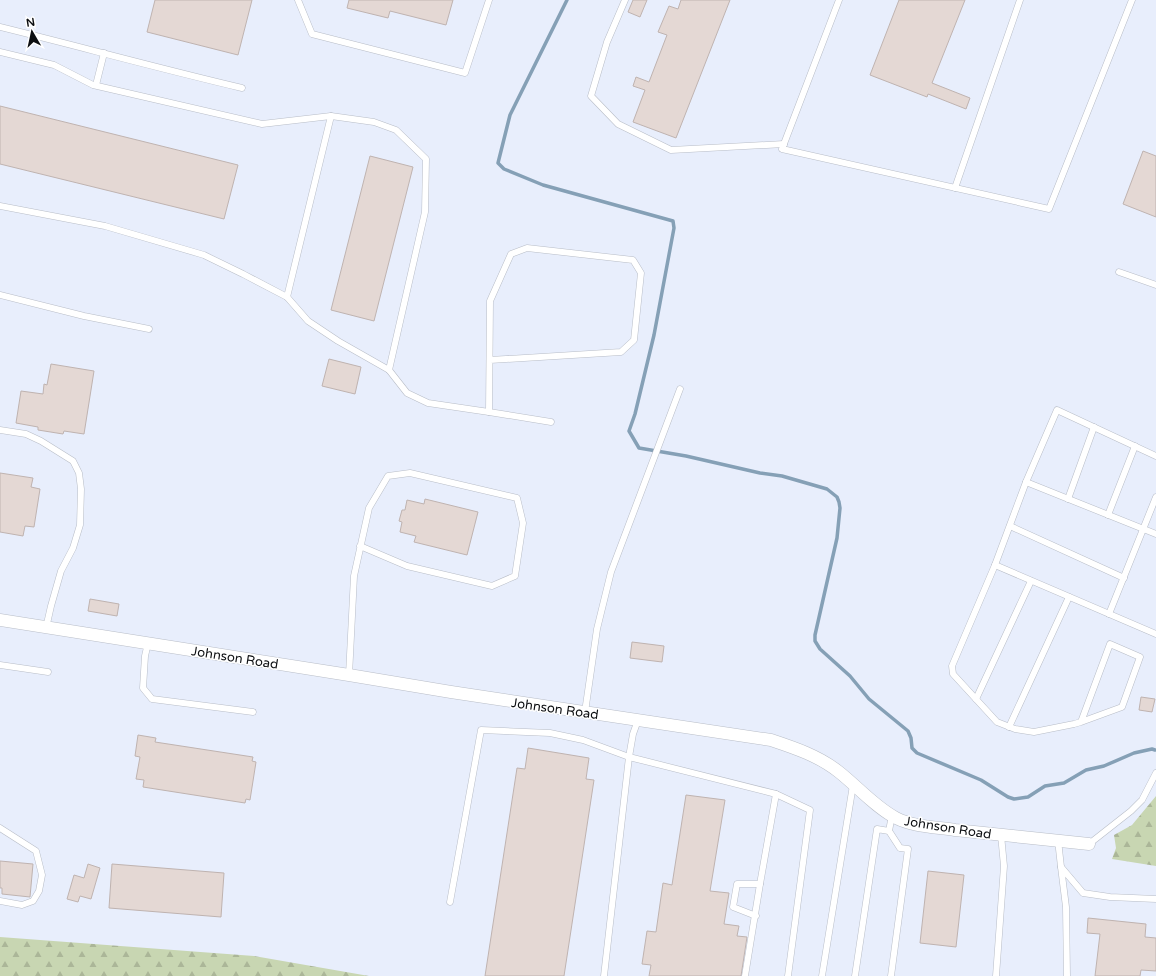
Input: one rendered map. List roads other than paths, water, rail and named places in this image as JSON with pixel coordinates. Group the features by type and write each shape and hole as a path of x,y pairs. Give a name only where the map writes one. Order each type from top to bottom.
{"street":[{"name":"Johnson Road","path":"0,620 451,692 771,740 815,757 839,772 853,785 892,815 913,824 1089,844"}],"lane":[{"path":"298,0 312,34 465,72 489,0"},
{"path":"625,0 607,42 591,96 618,124 671,150 784,144"},
{"path":"839,0 782,149 1049,209 1132,0"},
{"path":"955,188 1020,0"},
{"path":"0,27 177,73 242,88"},
{"path":"0,52 54,65 96,85 262,124 331,116 374,122 396,130 426,159 425,212 389,370"},
{"path":"96,85 104,53"},
{"path":"287,297 331,116"},
{"path":"0,206 105,226 204,255 287,297 308,321 338,341 389,370 407,393 428,403 551,422"},
{"path":"489,412 490,301 511,254 527,248 633,260 641,273 634,340 621,352 490,360"},
{"path":"1119,272 1156,285"},
{"path":"0,296 84,316 150,329"},
{"path":"585,712 597,629 611,572 680,389"},
{"path":"1081,722 1110,644 1140,657 1122,707 1081,722 1034,732 1015,729 996,722 953,674 952,666 995,566 1026,482 1057,410 1156,456"},
{"path":"1068,500 1094,427"},
{"path":"0,430 26,434 41,440 73,461 79,473 81,489 80,525 73,548 61,571 46,628"},
{"path":"1108,515 1135,446"},
{"path":"349,675 354,576 360,546 369,508 388,476 410,473 517,498 523,523 515,576 492,586 407,566 360,546"},
{"path":"1026,482 1156,534"},
{"path":"1109,614 1156,497"},
{"path":"1010,526 1124,578"},
{"path":"995,566 1156,634"},
{"path":"976,700 1030,581"},
{"path":"1009,726 1069,597"},
{"path":"148,643 143,688 152,699 252,712"},
{"path":"0,665 48,672"},
{"path":"604,976 629,757 633,734 638,720"},
{"path":"450,902 481,730 550,733 583,740 629,757 776,794 810,810 788,976"},
{"path":"1089,844 1131,811 1142,800 1156,773"},
{"path":"822,976 853,785"},
{"path":"745,976 776,794"},
{"path":"891,976 908,849 900,848 889,831 892,815"},
{"path":"0,828 36,851 42,875 39,891 33,901 22,905 0,901"},
{"path":"855,976 877,829 889,831"},
{"path":"996,976 1004,866 1001,835"},
{"path":"1058,840 1060,867 1066,907 1067,976"},
{"path":"1060,867 1083,893 1110,897 1156,899"},
{"path":"756,916 733,906 737,884 760,884"}],"waterway":[{"path":"567,0 510,115 498,163 504,169 543,185 673,221 674,228 654,335 635,414 629,431 639,448 686,456 760,473 782,476 827,489 837,497 840,508 837,538 815,635 815,641 820,649 850,676 869,699 908,731 911,738 912,748 917,753 981,780 1008,797 1014,799 1028,797 1045,786 1064,783 1086,770 1104,766 1134,753 1152,749 1155,750"}]}
